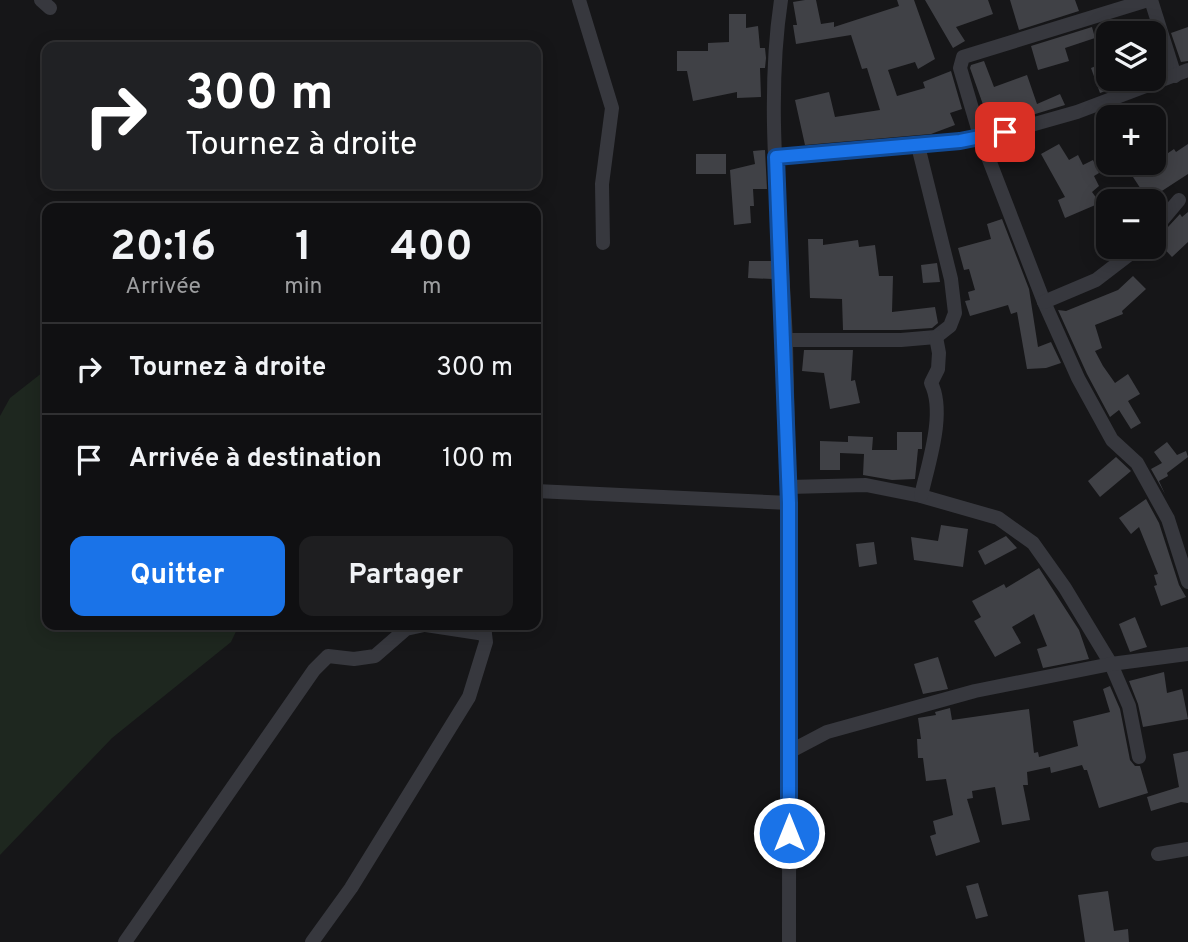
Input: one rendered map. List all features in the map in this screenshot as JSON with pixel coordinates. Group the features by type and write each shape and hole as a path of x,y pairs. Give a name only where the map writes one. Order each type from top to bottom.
{"street":[{"path":"579,0 611,108 603,184 603,243"},
{"path":"781,0 773,74 789,487 789,942"},
{"path":"776,157 981,139 1077,112 1182,73 1149,0 963,57 960,68 981,139 1044,302 1098,416 1112,440 1137,463 1168,519 1188,582"},
{"path":"785,340 901,340 936,337 950,326 955,313 944,243 918,146"},
{"path":"1166,216 1179,200"},
{"path":"1044,302 1096,281 1124,259"},
{"path":"921,496 938,411 937,395 932,383 938,369 936,337"},
{"path":"789,487 866,485 921,496 998,518 1033,543 1065,587 1111,664 1129,706 1139,757"},
{"path":"541,491 789,503"},
{"path":"125,942 314,670 328,656 354,659 375,656 405,630"},
{"path":"312,942 351,888 469,697 486,642 481,630"},
{"path":"789,752 827,732 975,691 1111,664 1188,654"},
{"path":"1158,854 1188,849"}],"shaded area":[{"path":"42,373 42,630 237,630 231,642 112,738 0,855 0,416 10,398"}],"building":[{"path":"816,0 821,24 834,22 834,27 899,6 897,0 914,0 935,59 918,69 915,62 888,70 897,96 925,88 923,82 951,71 962,109 950,113 955,125 931,134 805,145 795,100 829,92 835,117 880,110 867,68 862,69 851,35 796,44 793,25 797,25 793,2"},
{"path":"925,0 988,0 993,14 956,27 965,41 953,48"},
{"path":"1010,0 1075,0 1079,11 1019,30"},
{"path":"729,14 746,14 746,28 758,26 760,48 765,48 766,58 765,68 760,68 761,97 737,98 737,92 693,101 687,71 677,71 677,51 708,51 708,43 729,42"},
{"path":"1092,27 1095,38 1065,48 1069,61 1038,70 1031,46"},
{"path":"1188,27 1188,61 1181,62 1171,33"},
{"path":"984,61 994,87 1027,75 1037,104 1060,94 1065,105 1032,115 1030,111 1005,120 1001,107 986,113 970,68 971,65"},
{"path":"1096,66 1096,82 1091,68"},
{"path":"1059,144 1069,160 1078,155 1083,165 1093,160 1096,166 1094,176 1099,186 1092,192 1096,198 1096,205 1065,218 1058,200 1065,197 1041,154"},
{"path":"1188,144 1188,174 1165,189 1141,189 1133,177 1166,175 1166,154 1174,149 1176,152"},
{"path":"765,150 767,189 753,189 751,223 734,225 730,170 755,164 753,151"},
{"path":"696,154 726,154 726,174 696,174"},
{"path":"1188,212 1188,242 1172,257 1166,251 1166,229 1180,214 1182,217"},
{"path":"1002,219 1029,289 1038,347 1051,342 1061,363 1046,368 1027,369 1017,312 1011,314 1008,305 970,316 965,301 970,300 968,292 975,290 969,269 964,270 958,248 991,239 987,224"},
{"path":"808,239 823,239 823,245 858,240 859,247 875,245 879,276 893,276 892,312 935,307 938,323 932,328 843,330 842,299 810,298"},
{"path":"749,261 772,261 773,279 748,278"},
{"path":"937,263 940,282 923,283 921,265"},
{"path":"1133,276 1146,289 1122,311 1123,314 1095,325 1102,348 1095,351 1103,366 1115,383 1128,374 1140,394 1128,401 1141,423 1131,429 1119,410 1110,417 1058,310 1066,311 1118,290"},
{"path":"804,350 853,350 851,381 855,380 860,403 830,409 824,373 802,371"},
{"path":"897,432 922,432 922,449 918,449 915,479 892,480 863,475 864,454 840,453 840,470 820,470 820,441 848,442 848,436 873,437 872,450 897,450"},
{"path":"1167,442 1177,455 1186,451 1188,457 1159,481 1165,494 1151,469 1162,463 1154,452"},
{"path":"1116,457 1131,471 1100,497 1088,481"},
{"path":"1146,499 1159,523 1179,585 1186,597 1161,606 1154,586 1157,585 1154,575 1158,574 1139,527 1131,534 1119,518"},
{"path":"941,525 968,529 963,567 914,560 911,537 938,541"},
{"path":"1006,536 1017,548 985,565 978,551"},
{"path":"874,542 877,564 859,567 856,544"},
{"path":"1039,568 1079,630 1089,659 1043,668 1037,649 1047,646 1034,614 1012,627 1021,643 995,657 974,621 981,617 972,601 1004,584 1006,588"},
{"path":"1135,617 1147,647 1130,652 1119,624"},
{"path":"938,657 948,689 923,694 914,664"},
{"path":"1164,672 1167,693 1182,689 1188,719 1143,727 1129,681"},
{"path":"1110,686 1120,709 1130,760 1135,766 1140,766 1148,793 1099,808 1087,770 1084,770 1082,765 1051,773 1050,767 1027,772 1028,785 1023,785 1030,820 1002,825 995,787 972,791 973,798 967,799 980,842 936,856 930,836 936,834 933,821 953,815 946,779 926,781 923,758 918,758 917,739 921,739 918,718 936,715 935,712 950,708 952,720 1029,709 1034,753 1038,752 1039,757 1078,746 1073,721 1110,712 1103,689"},
{"path":"1188,751 1188,803 1181,802 1151,811 1147,797 1179,787 1173,754"},
{"path":"978,883 988,916 976,919 966,886"},
{"path":"1108,891 1114,931 1128,929 1129,942 1085,942 1078,895"}],"route":[{"path":"789,833 789,503 785,340 776,157 918,146 981,139 1005,132"}]}
